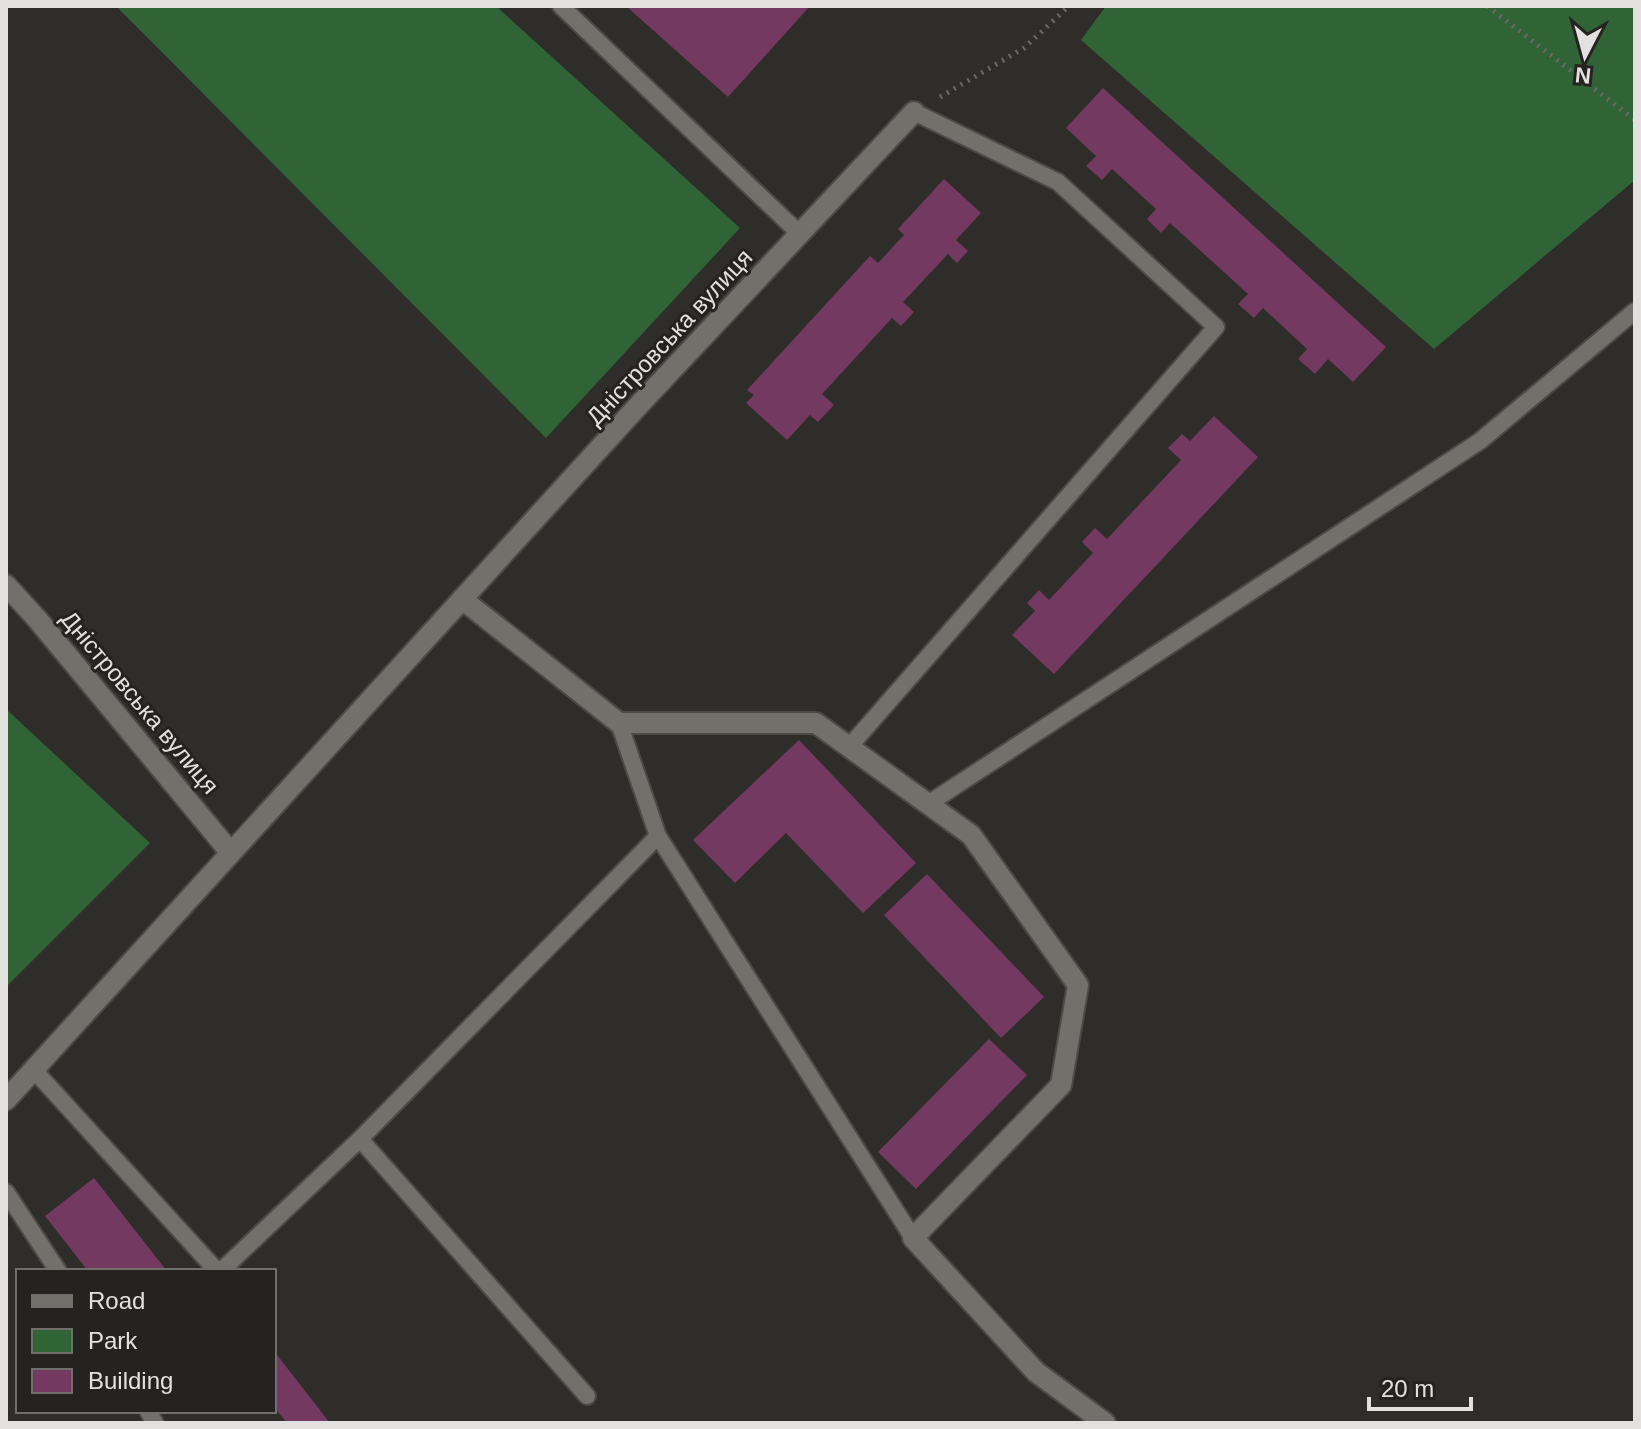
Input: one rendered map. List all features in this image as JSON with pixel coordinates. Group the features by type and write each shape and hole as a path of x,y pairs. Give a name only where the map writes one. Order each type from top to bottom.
{"street":[{"name":"Дністровська вулиця","path":"6,1100 638,406 914,112"},
{"name":"Дністровська вулиця","path":"6,585 231,853"},
{"path":"462,599 619,723 816,723 971,835 1078,985 1061,1085 913,1238 1036,1372 1105,1423"}],"lane":[{"path":"561,6 801,235"},
{"path":"849,747 1216,327 1058,182 914,112"},
{"path":"928,804 1480,441 1635,311"},
{"path":"619,723 658,836 913,1238"},
{"path":"221,1269 360,1139 658,836"},
{"path":"34,1070 217,1269"},
{"path":"360,1139 587,1396"},
{"path":"6,1192 57,1269"}],"path":[{"path":"914,112 1024,48 1069,6"},
{"path":"1487,6 1635,120"}],"green space":[{"path":"116,6 496,6 740,228 546,438"},
{"path":"1106,6 1635,6 1635,180 1434,349 1081,40"},
{"path":"6,709 150,843 6,987"}],"building":[{"path":"626,6 810,6 728,97"},
{"path":"1103,88 1386,347 1353,382 1328,359 1315,374 1298,359 1307,349 1263,308 1254,318 1238,304 1248,294 1170,223 1161,233 1147,219 1156,209 1112,169 1102,180 1086,166 1096,156 1066,128"},
{"path":"944,179 981,213 956,240 968,251 957,263 948,254 903,302 914,312 901,326 892,318 822,394 834,405 818,422 810,415 787,440 746,403 754,395 747,390 870,256 878,263 904,235 898,229"},
{"path":"1214,416 1258,457 1054,674 1012,635 1035,611 1027,603 1039,590 1049,600 1093,553 1082,542 1095,528 1107,539 1181,460 1168,448 1182,434 1190,441"},
{"path":"799,740 916,863 863,913 786,833 735,883 693,840"},
{"path":"927,874 1044,997 1001,1038 884,915"},
{"path":"989,1039 1027,1075 916,1189 878,1152"},
{"path":"94,1178 165,1269 86,1269 45,1216"},
{"path":"276,1354 330,1423 287,1423 276,1409"}]}
